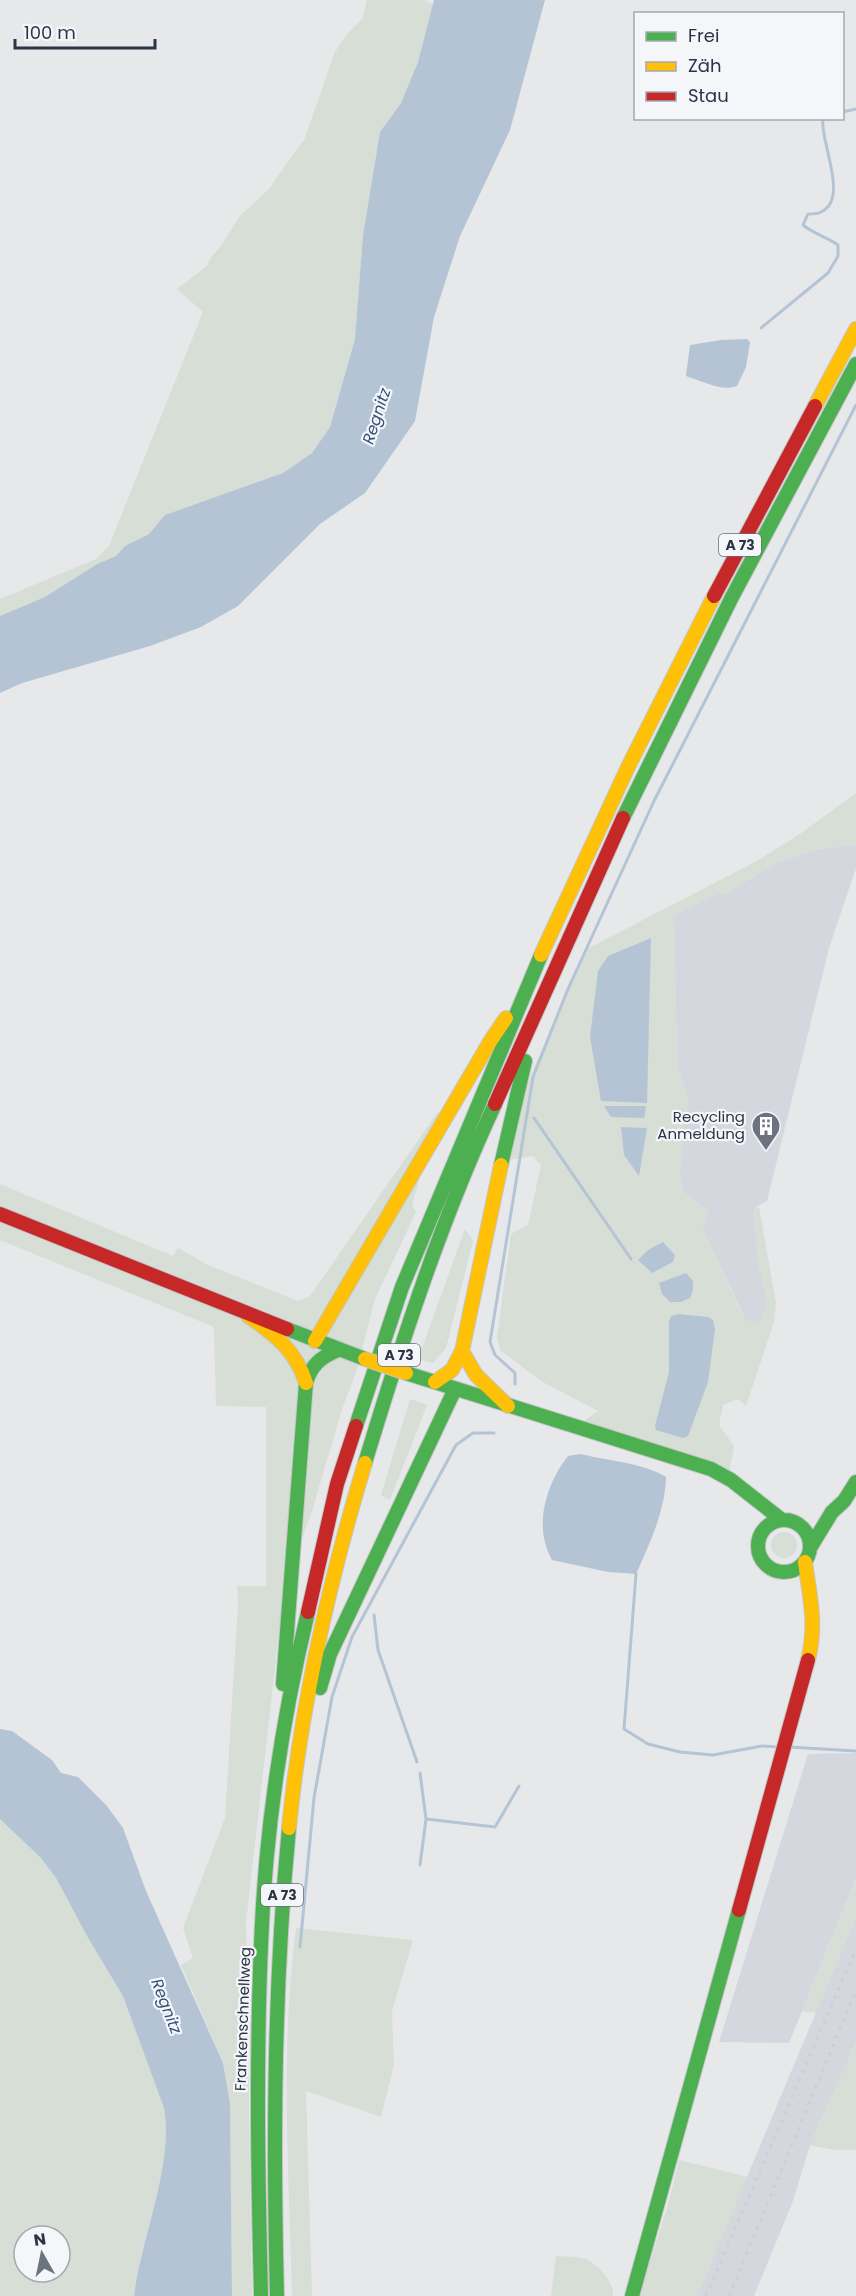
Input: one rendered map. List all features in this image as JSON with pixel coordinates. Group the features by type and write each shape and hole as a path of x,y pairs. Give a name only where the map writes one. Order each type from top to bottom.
{"main road":[{"name":"A 73","path":"282,1743 337,1484 402,1287 526,988 629,765 698,627 856,328"},
{"name":"A 73","path":"277,2296 274,2196 275,2069 278,1948 287,1840 299,1744 315,1654 331,1579 352,1502 405,1335 451,1204 548,982 680,700 766,531 856,364"},
{"path":"435,1382 452,1370 462,1351 512,1111 548,982"},
{"path":"315,1341 491,1040 526,988"},
{"path":"0,1214 338,1350 711,1469 740,1484 757,1502 782,1520 798,1525 809,1539 810,1548"},
{"path":"249,1316 268,1329 291,1350 298,1360 306,1383"},
{"path":"282,1743 284,1657 306,1383 313,1364 324,1355 338,1350"},
{"path":"462,1351 471,1371 479,1381 508,1406"},
{"path":"299,1744 330,1654 455,1389"},
{"path":"798,1525 832,1512 844,1501 856,1482"},
{"path":"757,1502 762,1533"},
{"path":"782,1520 767,1527 759,1540 760,1556 770,1568 784,1572 799,1568 805,1562 810,1548 832,1512"},
{"path":"632,2296 814,1636 814,1620 805,1562"},
{"path":"784,1572 810,1605"},
{"name":"Frankenschnellweg","path":"261,2296 257,2118 261,1943 270,1837 282,1743"}],"shaded area":[{"path":"367,0 424,0 433,4 418,62 401,103 380,132 363,235 355,339 330,427 312,453 283,473 165,515 149,534 125,546 116,556 97,564 45,597 0,616 0,599 96,559 109,546 203,312 177,289 208,265 209,260 240,216 269,189 304,140 335,52 347,34 362,19"},
{"path":"856,793 856,844 819,849 779,862 722,895 719,892 674,915 677,1063 688,1099 679,1175 684,1193 709,1211 702,1228 740,1310 747,1321 760,1322 767,1299 758,1261 754,1208 759,1207 776,1303 774,1322 746,1406 738,1399 723,1405 719,1425 734,1446 729,1473 584,1421 598,1411 541,1381 500,1350 497,1337 511,1234 528,1225 541,1165 533,1156 509,1160 518,1109 585,950 755,862 800,834"},
{"path":"856,844 856,868 829,948 767,1201 754,1208 758,1261 767,1299 760,1322 746,1321 702,1228 709,1211 684,1193 679,1175 688,1099 677,1063 674,915 719,892 722,895 779,862 819,849"},
{"path":"439,1110 412,1205 416,1212 375,1299 357,1370 342,1409 312,1511 284,1588 246,1922 252,2296 232,2296 230,2103 223,2063 181,1965 193,1958 183,1928 225,1818 238,1605 237,1586 266,1586 266,1407 216,1406 214,1327 0,1240 0,1184 173,1256 178,1248 208,1265 298,1301 310,1296"},
{"path":"465,1229 473,1241 446,1348 433,1363 418,1359"},
{"path":"410,1399 427,1405 390,1500 381,1495"},
{"path":"784,1532 793,1536 797,1545 793,1554 784,1558 775,1554 771,1545 775,1536"},
{"path":"856,1753 856,1879 789,2043 719,2042 808,1754"},
{"path":"0,1819 41,1858 56,1878 123,1996 164,2108 165,2153 134,2296 0,2296"},
{"path":"856,1880 856,1917 816,2013 802,2011"},
{"path":"856,1917 856,2042 810,2145 793,2201 754,2296 697,2296"},
{"path":"296,1928 413,1940 392,2011 394,2065 381,2117 306,2091 312,2296 292,2296 287,2066 291,1974"},
{"path":"856,2042 856,2150 834,2150 810,2145"},
{"path":"679,2160 748,2177 697,2296 639,2296 668,2205"},
{"path":"556,2256 582,2258 590,2261 608,2280 613,2296 551,2296"}],"water":[{"name":"Regnitz","path":"434,0 545,0 510,130 460,236 434,317 415,421 365,493 320,524 238,606 201,627 150,646 22,683 0,693 0,616 45,597 97,564 116,556 125,546 149,534 165,515 283,473 312,453 330,427 355,339 363,235 380,132 401,103 418,62"},
{"path":"747,339 750,342 746,367 737,386 718,387 686,376 690,345"},
{"path":"651,938 647,1103 601,1101 590,1037 598,971 608,956"},
{"path":"604,1106 646,1106 644,1118 611,1117"},
{"path":"621,1127 647,1128 639,1176 624,1155"},
{"path":"663,1242 675,1255 673,1262 652,1273 638,1260 648,1250"},
{"path":"686,1273 693,1281 690,1298 681,1302 670,1302 662,1294 659,1283"},
{"path":"678,1314 708,1317 713,1320 715,1329 708,1382 688,1436 683,1438 656,1430 655,1426 669,1372 669,1321 671,1316"},
{"path":"581,1454 635,1465 666,1477 660,1514 636,1574 608,1572 552,1560 546,1547 543,1520 548,1493 560,1467 568,1456"},
{"name":"Regnitz","path":"0,1729 12,1731 52,1760 61,1773 78,1777 107,1806 123,1828 146,1891 223,2063 230,2103 232,2296 134,2296 165,2153 164,2108 123,1996 56,1878 41,1858 0,1819"}],"waterway":[{"path":"844,112 856,109"},
{"path":"761,328 828,273 838,256 838,245 803,225 808,214 820,213 829,205 833,195 823,120"},
{"path":"515,1384 515,1373 495,1355 490,1342 533,1077 568,989 654,801 856,405"},
{"path":"534,1118 631,1259"},
{"path":"300,1947 314,1798 332,1697 352,1637 456,1445 473,1433 494,1433"},
{"path":"636,1574 624,1729 648,1744 680,1752 713,1755 762,1746 779,1747"},
{"path":"374,1615 378,1650 417,1762"},
{"path":"789,1747 856,1751"},
{"path":"420,1773 426,1819 495,1827 519,1786"},
{"path":"420,1865 426,1819"}],"railway":[{"path":"706,2296 856,1949"},
{"path":"729,2296 856,1990"}],"traffic: fast":[{"path":"623,818 732,597 856,364"},
{"path":"356,1426 402,1287 541,955"},
{"path":"501,1165 525,1061"},
{"path":"365,1463 393,1372 440,1236 495,1104"},
{"path":"287,1329 365,1359"},
{"path":"283,1684 306,1383 318,1362 338,1350"},
{"path":"406,1373 711,1469 731,1480 782,1520"},
{"path":"320,1688 330,1654 455,1389"},
{"path":"810,1548 832,1512 844,1501 856,1482"},
{"path":"784,1520 798,1524 806,1532 810,1546 806,1560 798,1568 784,1572 770,1568 762,1560 758,1546 762,1532 770,1524 784,1520"},
{"path":"261,2296 258,2077 263,1903 276,1777 290,1694 308,1612"},
{"path":"277,2296 276,2062 280,1945 289,1828"},
{"path":"632,2296 739,1910"}],"traffic: slow":[{"path":"815,406 856,329"},
{"path":"541,955 629,765 714,596"},
{"path":"315,1341 506,1018"},
{"path":"435,1382 452,1370 462,1351 501,1165"},
{"path":"248,1316 290,1352 306,1383"},
{"path":"462,1351 476,1375 508,1406"},
{"path":"365,1359 406,1373"},
{"path":"289,1828 301,1735 318,1644 328,1598 365,1463"},
{"path":"805,1562 812,1623 808,1660"}],"traffic: jam":[{"path":"714,596 815,406"},
{"path":"495,1104 623,818"},
{"path":"0,1214 287,1329"},
{"path":"308,1612 337,1484 356,1426"},
{"path":"739,1910 808,1660"}],"place":[{"name":"Recycling Anmeldung","path":"766,1152"}]}
